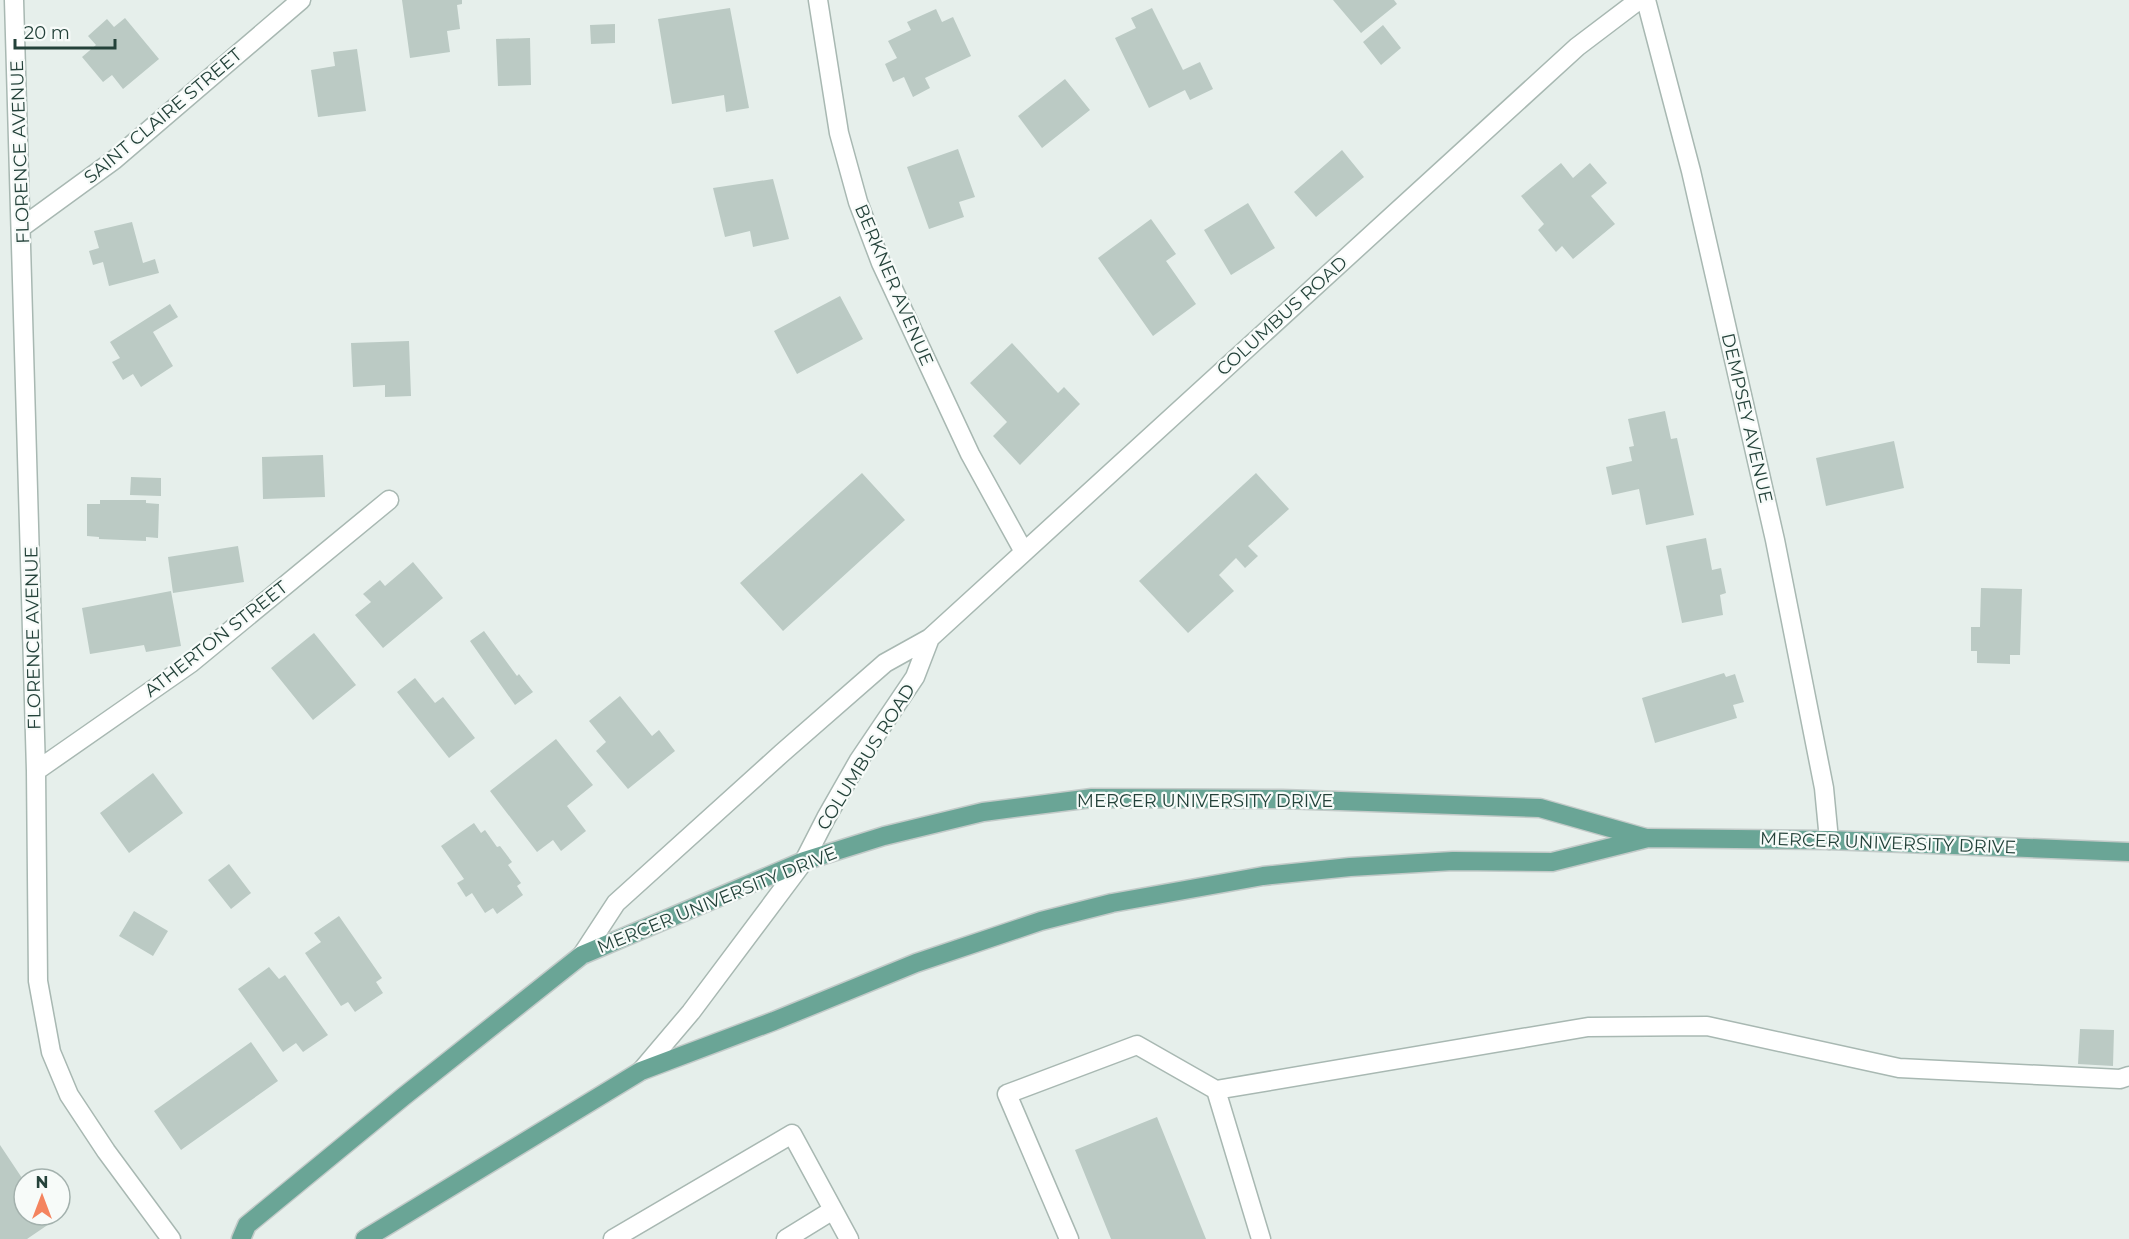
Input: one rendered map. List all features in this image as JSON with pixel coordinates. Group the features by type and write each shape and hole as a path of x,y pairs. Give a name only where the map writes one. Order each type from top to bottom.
{"main road":[{"name":"MERCER UNIVERSITY DRIVE","path":"241,1239 247,1225 582,955 804,861 884,836 983,812 1092,798 1282,799 1540,808 1648,838"},
{"name":"MERCER UNIVERSITY DRIVE","path":"365,1239 641,1071 774,1021 916,963 1041,921 1112,903 1263,876 1350,867 1453,861 1552,862 1648,838 1829,840 2129,852"}],"street":[{"name":"FLORENCE AVENUE","path":"14,0 36,771 38,981 51,1052 69,1095 106,1151 171,1239"},
{"name":"SAINT CLAIRE STREET","path":"22,227 114,160 301,0"},
{"name":"BERKNER AVENUE","path":"818,0 839,133 858,202 882,263 970,454 1024,552"},
{"name":"COLUMBUS ROAD","path":"582,955 616,903 885,663 930,638 1577,47 1639,0"},
{"name":"DEMPSEY AVENUE","path":"1646,0 1691,171 1775,540 1824,788 1829,840"},
{"name":"ATHERTON STREET","path":"36,771 191,663 389,500"},
{"name":"COLUMBUS ROAD","path":"641,1071 691,1012 804,861 859,760 915,677 930,638"},
{"path":"1069,1239 1007,1094 1137,1046 1216,1090 1588,1027 1707,1026 1899,1068 2126,1079"},
{"path":"1216,1090 1261,1239"},
{"path":"612,1239 792,1134 849,1239"},
{"path":"786,1239 833,1210"}],"building":[{"path":"402,0 462,0 462,4 457,5 460,29 447,31 450,52 410,58"},
{"path":"1333,0 1394,0 1397,4 1361,33"},
{"path":"730,8 749,108 726,112 724,95 672,104 658,19"},
{"path":"1152,8 1183,70 1200,62 1213,89 1190,100 1185,90 1149,108 1115,38 1136,28 1131,18"},
{"path":"936,9 942,22 953,17 971,56 925,78 930,88 913,97 904,77 893,82 885,64 897,58 888,41 911,30 907,22"},
{"path":"125,18 159,59 123,89 112,75 103,82 82,57 96,45 88,36 107,19 114,27"},
{"path":"615,24 615,43 591,44 590,25"},
{"path":"1383,25 1401,48 1381,65 1363,42"},
{"path":"530,38 531,85 498,86 496,39"},
{"path":"357,49 366,111 318,117 311,70 335,66 333,52"},
{"path":"1065,79 1090,110 1042,148 1018,116"},
{"path":"958,149 975,197 959,202 964,217 929,229 907,167"},
{"path":"1342,150 1364,177 1316,217 1294,192"},
{"path":"1561,163 1573,178 1590,163 1607,183 1591,196 1615,224 1573,259 1562,246 1556,252 1538,230 1544,224 1521,196"},
{"path":"773,179 789,239 753,247 750,231 725,237 713,188"},
{"path":"1248,203 1275,248 1231,275 1204,230"},
{"path":"1151,219 1176,254 1166,261 1196,304 1153,336 1098,258"},
{"path":"132,222 143,263 155,259 159,273 109,286 103,262 93,265 89,251 99,248 94,231"},
{"path":"840,296 863,339 797,374 774,331"},
{"path":"170,304 178,317 153,332 173,366 141,387 133,374 123,380 112,362 120,358 110,342"},
{"path":"409,341 411,396 385,397 385,385 353,387 351,343"},
{"path":"1012,343 1058,393 1064,387 1080,404 1020,465 993,436 1007,422 970,383"},
{"path":"1665,411 1671,439 1677,438 1694,515 1646,525 1639,489 1612,495 1606,467 1632,461 1629,447 1634,446 1628,419"},
{"path":"1894,441 1904,488 1826,506 1816,458"},
{"path":"323,455 325,497 263,499 262,457"},
{"path":"862,473 905,520 783,631 740,583"},
{"path":"1256,473 1289,509 1248,546 1258,556 1245,568 1236,558 1219,575 1234,591 1188,633 1139,581"},
{"path":"131,477 161,478 161,496 130,495"},
{"path":"100,500 146,500 146,503 159,504 158,538 146,537 146,541 99,539 99,537 87,536 87,504 100,504"},
{"path":"1706,538 1712,570 1721,568 1726,593 1720,595 1723,615 1682,623 1666,546"},
{"path":"238,546 244,582 173,593 168,557"},
{"path":"413,562 443,598 383,648 355,615 371,602 363,594 380,580 385,586"},
{"path":"1981,588 2022,589 2020,655 2010,655 2010,664 1977,663 1977,651 1971,651 1971,627 1980,627"},
{"path":"171,591 181,646 146,652 144,645 90,654 82,608"},
{"path":"484,631 517,676 519,674 533,692 515,705 470,641"},
{"path":"314,633 356,685 313,720 271,668"},
{"path":"1724,673 1726,677 1735,674 1744,702 1733,705 1737,718 1655,743 1642,698"},
{"path":"415,678 435,703 443,697 475,738 449,758 397,692"},
{"path":"620,696 652,736 659,730 675,751 628,789 596,751 606,742 589,721"},
{"path":"556,739 593,785 567,806 586,831 561,851 553,840 537,852 490,791"},
{"path":"153,773 183,813 129,853 100,813"},
{"path":"474,823 481,833 485,830 497,847 500,846 512,862 508,865 521,883 517,886 523,895 497,914 493,908 485,913 472,893 466,897 457,883 464,879 441,846"},
{"path":"229,864 251,893 231,909 208,880"},
{"path":"134,911 168,931 153,956 119,936"},
{"path":"339,916 382,978 376,982 383,993 355,1012 348,1002 341,1006 305,953 321,942 314,933"},
{"path":"269,967 279,979 285,975 328,1035 303,1052 296,1043 283,1052 238,989"},
{"path":"2080,1029 2114,1030 2113,1066 2078,1064"},
{"path":"251,1042 278,1081 181,1150 154,1111"},
{"path":"1157,1117 1206,1239 1111,1239 1075,1150"},
{"path":"0,1145 15,1167 12,1167 12,1227 45,1227 27,1239 0,1239"}]}
